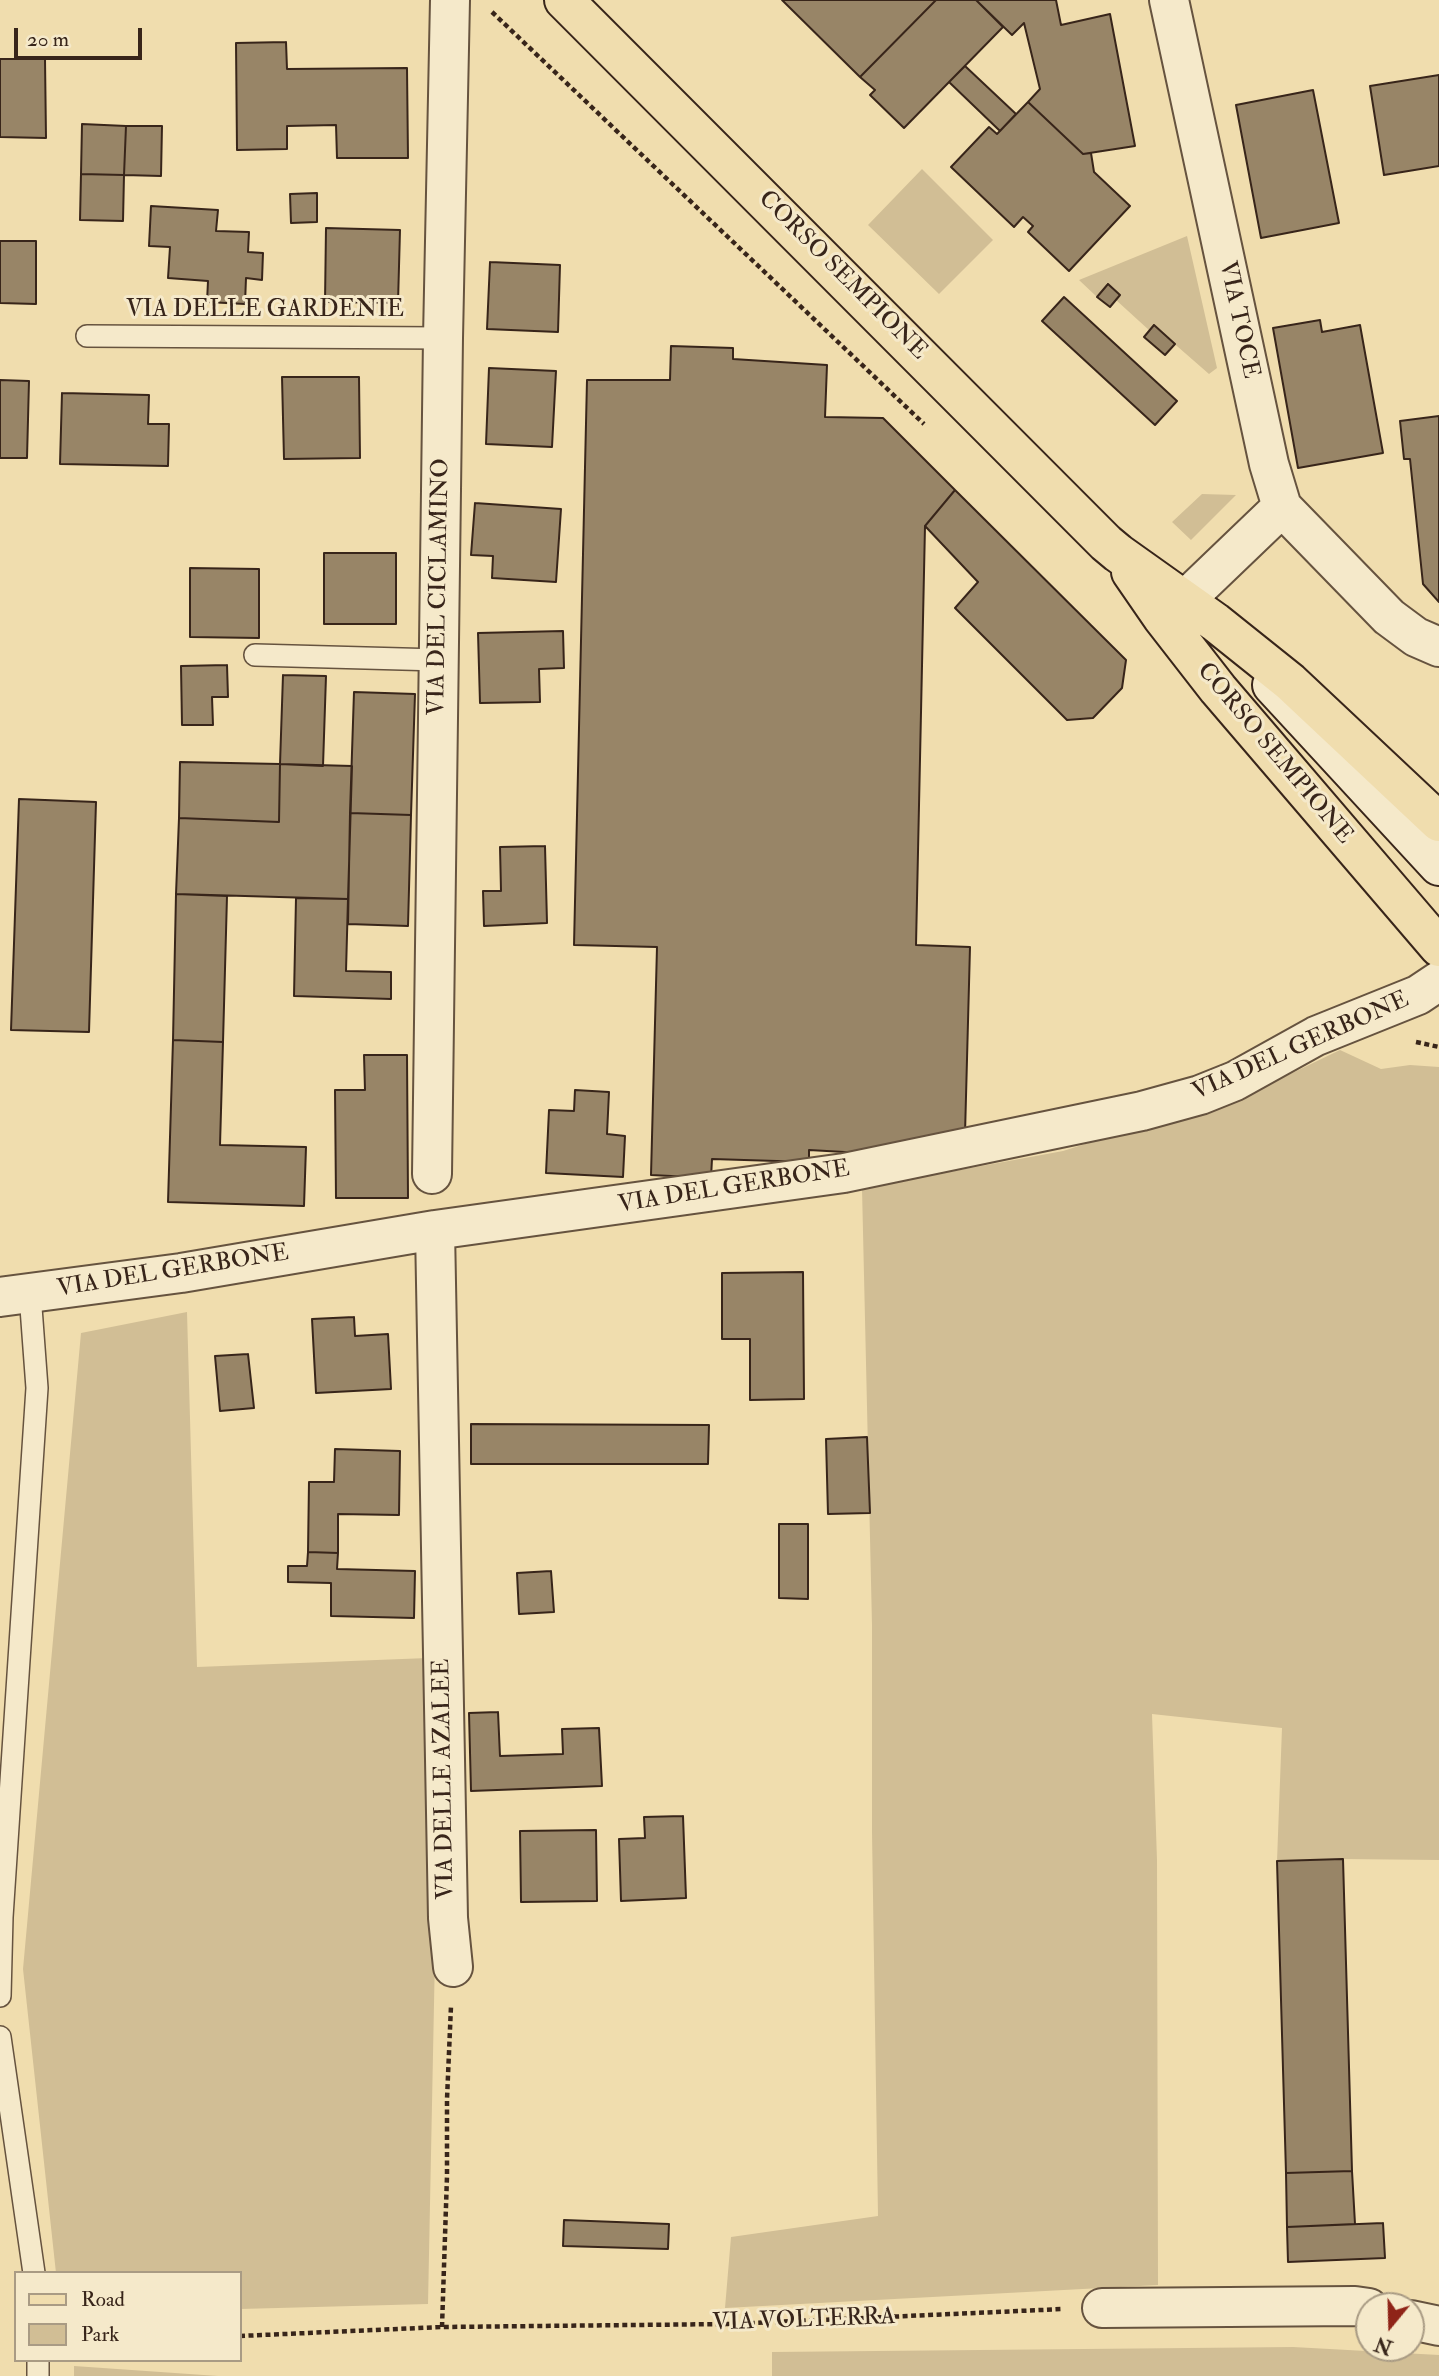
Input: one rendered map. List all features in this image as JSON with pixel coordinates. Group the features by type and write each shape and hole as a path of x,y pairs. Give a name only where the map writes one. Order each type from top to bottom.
{"main road":[{"name":"CORSO SEMPIONE","path":"564,0 1118,553 1215,622 1290,682 1439,822"},
{"name":"CORSO SEMPIONE","path":"1118,553 1162,617 1218,689 1439,947"}],"street":[{"name":"VIA DEL CICLAMINO","path":"432,1174 450,0"},
{"name":"VIA TOCE","path":"1170,0 1269,464 1282,507"},
{"path":"1185,600 1282,507 1389,617 1416,637 1439,647"},
{"path":"1215,622 1439,866"},
{"name":"VIA DEL GERBONE","path":"15,1295 169,1274 435,1230 844,1172 1167,1105 1235,1081 1316,1036 1418,995 1439,981"},
{"name":"VIA DELLE AZALEE","path":"435,1230 448,1918 453,1967"},
{"path":"1102,2308 1355,2306"}],"lane":[{"name":"VIA DELLE GARDENIE","path":"87,336 443,338"},
{"path":"254,655 439,660"},
{"path":"0,1996 2,1917 37,1388 15,1295"},
{"path":"0,2037 34,2271"}],"path":[{"path":"489,9 925,425"},
{"path":"442,2327 453,1967"},
{"name":"VIA VOLTERRA","path":"242,2336 442,2327 730,2324 1102,2308"}],"green space":[{"path":"922,169 993,240 939,294 868,225"},
{"path":"1187,236 1217,368 1209,374 1154,326 1150,331 1116,300 1120,295 1107,285 1097,297 1079,280"},
{"path":"1202,494 1236,495 1191,540 1172,522"},
{"path":"1340,1050 1381,1069 1410,1065 1439,1067 1439,1860 1277,1861 1282,1728 1152,1714 1157,1860 1158,2285 725,2308 731,2237 878,2216 872,1832 872,1625 862,1188 1063,1151 1257,1090"},
{"path":"187,1312 197,1667 428,1658 435,1954 428,2304 242,2309 242,2271 56,2271 23,1969 81,1333"},
{"path":"1293,2347 1355,2350 1355,2362 1425,2362 1425,2354 1439,2355 1439,2376 772,2376 772,2352"},
{"path":"74,2366 218,2376 74,2376"}],"building":[{"path":"782,0 936,0 860,77"},
{"path":"936,0 976,0 1003,27 904,128 870,95 875,90 860,77"},
{"path":"976,0 1056,0 1061,25 1110,14 1135,146 1083,154 1028,102 1040,89 1024,23 1012,35"},
{"path":"286,42 287,69 407,68 408,158 337,158 336,125 287,126 287,149 237,150 236,43"},
{"path":"0,59 45,59 46,138 0,137"},
{"path":"965,66 1016,114 1000,131 949,82"},
{"path":"1439,75 1439,166 1384,175 1370,86"},
{"path":"1313,90 1339,223 1261,238 1236,105"},
{"path":"1028,102 1083,154 1091,153 1094,172 1130,206 1069,271 1028,232 1033,226 1023,217 1014,227 951,167 989,127 997,134"},
{"path":"82,124 126,126 124,175 81,174"},
{"path":"126,126 162,126 161,176 124,175"},
{"path":"81,174 124,175 123,221 80,220"},
{"path":"317,193 317,222 291,223 290,194"},
{"path":"151,206 218,210 216,231 249,232 248,252 263,253 262,280 246,278 245,304 207,302 208,281 168,278 170,247 149,246"},
{"path":"326,228 400,230 398,303 325,302"},
{"path":"0,241 36,241 36,304 0,303"},
{"path":"490,262 560,265 558,332 487,329"},
{"path":"1108,284 1120,295 1110,307 1097,297"},
{"path":"1064,297 1177,401 1155,425 1042,321"},
{"path":"1320,320 1322,332 1360,325 1383,453 1298,468 1273,328"},
{"path":"1154,325 1175,344 1165,355 1144,337"},
{"path":"671,346 733,348 733,359 827,365 825,417 883,418 955,490 925,526 916,945 970,947 965,1134 862,1153 809,1150 809,1162 712,1159 711,1178 651,1175 657,947 574,945 587,380 670,380"},
{"path":"489,368 556,371 552,447 486,444"},
{"path":"282,377 359,377 360,458 284,459"},
{"path":"0,380 29,381 27,458 0,458"},
{"path":"62,393 149,395 148,424 169,424 168,466 60,464"},
{"path":"1439,416 1439,602 1423,584 1410,459 1404,459 1400,421"},
{"path":"955,490 1126,660 1122,688 1093,718 1067,720 955,608 978,582 925,526"},
{"path":"475,503 561,509 556,582 492,578 493,556 471,555"},
{"path":"324,553 396,553 396,624 324,624"},
{"path":"190,568 259,569 259,638 190,637"},
{"path":"563,631 564,668 539,669 540,702 480,703 478,633"},
{"path":"227,665 228,697 212,697 213,725 182,725 181,666"},
{"path":"283,675 326,676 323,766 280,764"},
{"path":"354,692 415,694 411,815 350,813"},
{"path":"180,762 280,764 279,822 179,818"},
{"path":"280,764 352,766 348,899 176,894 179,818 279,822"},
{"path":"19,799 96,802 89,1032 11,1030"},
{"path":"350,813 411,815 408,926 348,924"},
{"path":"545,846 547,923 484,926 483,891 501,891 500,847"},
{"path":"176,894 227,896 223,1042 173,1040"},
{"path":"296,898 348,899 346,971 391,972 391,999 294,996"},
{"path":"173,1040 223,1042 220,1145 306,1147 304,1206 168,1202"},
{"path":"364,1055 407,1055 408,1198 336,1198 335,1090 365,1090"},
{"path":"575,1090 609,1092 607,1134 625,1136 623,1177 546,1173 549,1110 574,1111"},
{"path":"803,1272 804,1399 750,1400 750,1339 722,1339 722,1273"},
{"path":"354,1317 355,1336 388,1334 391,1389 316,1393 312,1319"},
{"path":"248,1354 254,1408 220,1411 215,1356"},
{"path":"471,1424 709,1425 708,1464 471,1464"},
{"path":"867,1437 870,1513 828,1514 826,1439"},
{"path":"335,1449 400,1451 399,1515 338,1514 338,1553 308,1552 309,1482 334,1482"},
{"path":"779,1524 808,1524 808,1599 779,1598"},
{"path":"308,1552 338,1553 337,1569 415,1571 414,1618 331,1616 331,1583 288,1582 288,1566 307,1566"},
{"path":"551,1571 554,1612 519,1614 517,1573"},
{"path":"498,1712 500,1756 563,1754 562,1729 599,1728 602,1786 471,1791 469,1713"},
{"path":"683,1816 686,1898 621,1901 619,1839 645,1838 644,1817"},
{"path":"596,1830 597,1901 521,1902 520,1831"},
{"path":"1343,1859 1352,2171 1286,2173 1277,1861"},
{"path":"1352,2171 1355,2224 1287,2227 1286,2173"},
{"path":"564,2220 669,2224 668,2249 563,2246"},
{"path":"1383,2223 1385,2258 1288,2262 1287,2227"}]}
